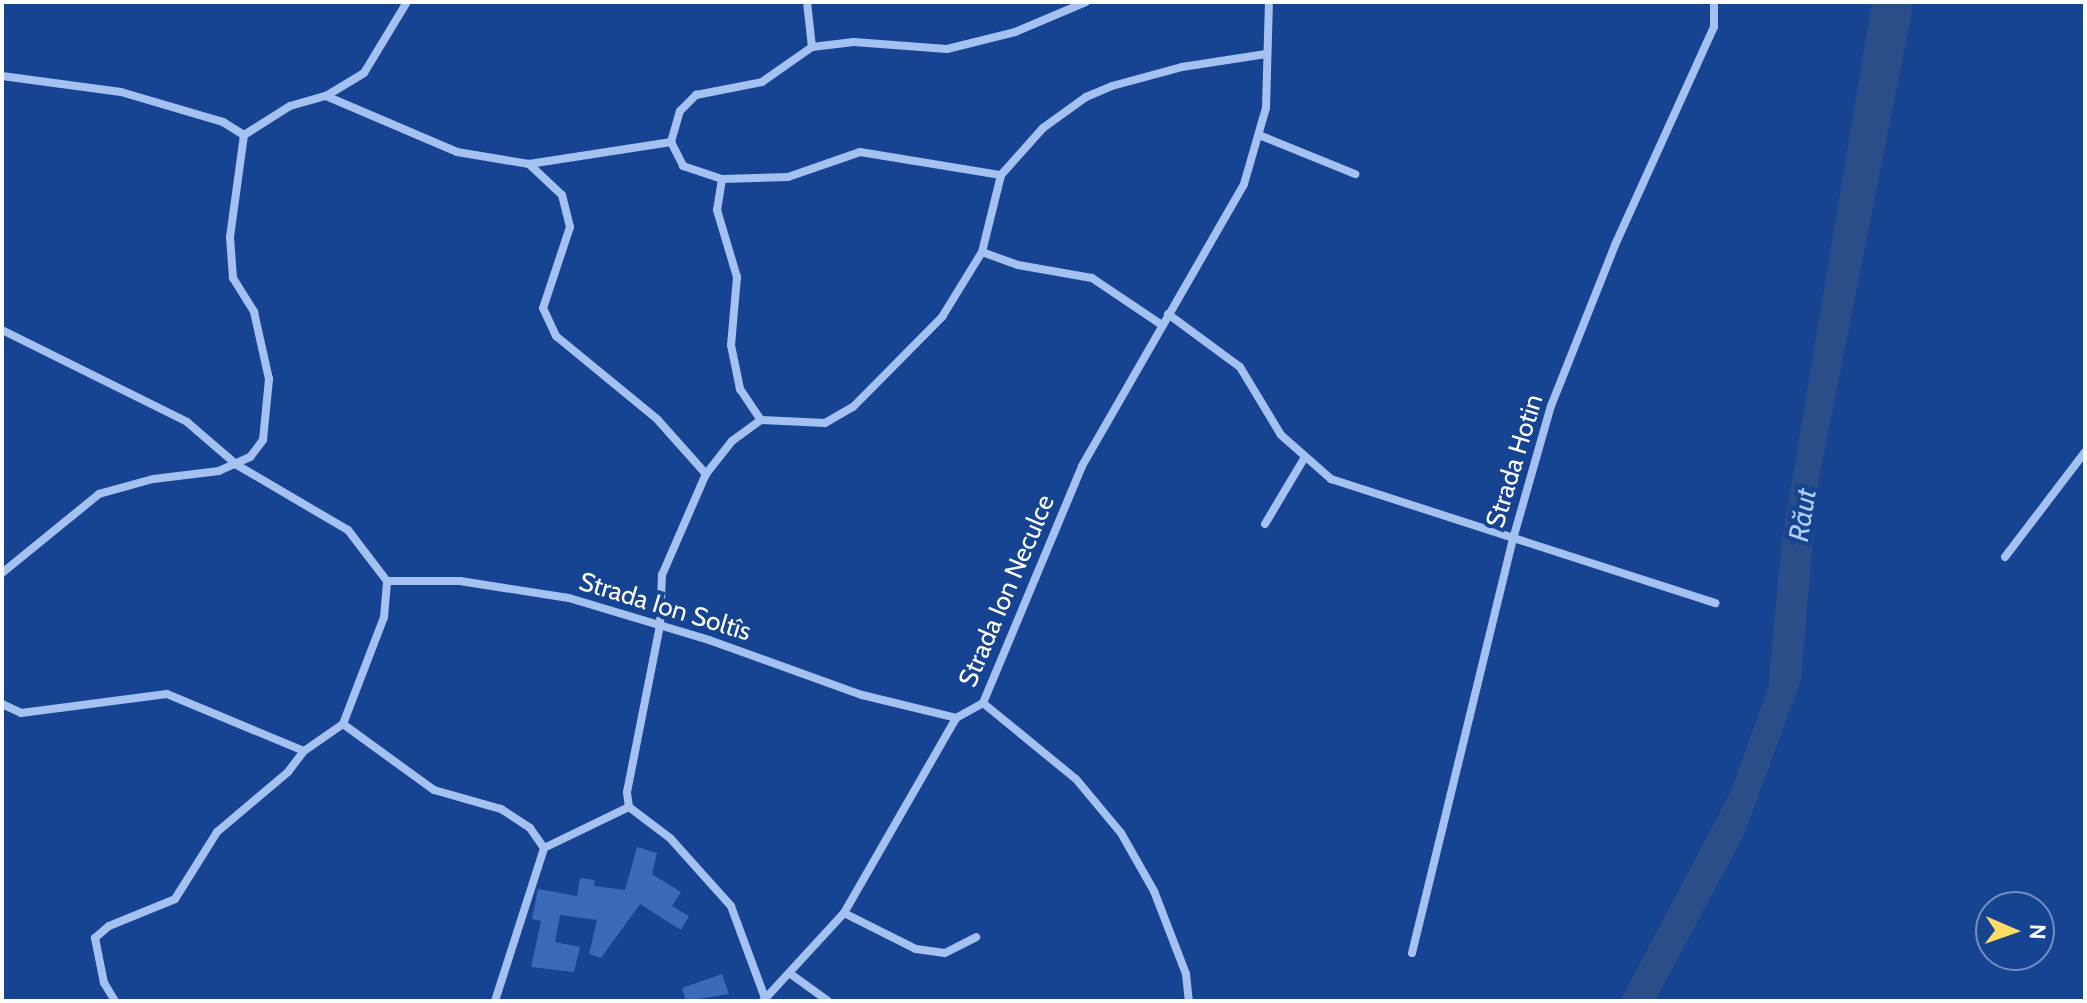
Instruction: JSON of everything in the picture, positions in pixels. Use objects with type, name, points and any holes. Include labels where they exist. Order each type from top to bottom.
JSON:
[{"type":"street","points":[[2,573],[99,494],[237,465],[263,440],[269,411],[266,355],[254,312],[233,278],[230,237],[244,135],[290,106],[326,96],[364,73],[396,27],[407,2]]},
{"type":"street","points":[[807,2],[812,47]]},
{"type":"street","points":[[1001,175],[860,152],[788,177],[722,179],[683,166],[671,142],[680,111],[696,95],[762,82],[812,47],[854,42],[947,49],[1015,32],[1086,2]]},
{"type":"street","name":"Strada Ion Neculce","points":[[764,1000],[792,975],[844,913],[956,718],[983,703],[1082,466],[1244,184],[1266,108],[1269,2]]},
{"type":"street","name":"Strada Hotin","points":[[1412,953],[1513,539],[1551,406],[1615,245],[1714,27],[1714,2]]},
{"type":"street","points":[[629,807],[628,779],[660,626],[662,575],[706,474],[732,441],[761,420],[825,423],[853,407],[942,317],[982,252],[1001,175],[1043,128],[1086,97],[1182,67],[1266,54]]},
{"type":"street","points":[[2,76],[121,92],[223,122],[244,135]]},
{"type":"street","points":[[326,96],[457,152],[529,164],[671,142]]},
{"type":"street","points":[[1259,135],[1355,174]]},
{"type":"street","points":[[529,164],[562,195],[570,227],[543,308],[556,336],[657,419],[706,474]]},
{"type":"street","points":[[722,179],[717,210],[737,277],[731,345],[740,389],[761,420]]},
{"type":"street","points":[[982,252],[1018,265],[1092,278],[1162,325]]},
{"type":"street","points":[[1168,314],[1240,367],[1281,435],[1331,479],[1716,603]]},
{"type":"street","points":[[2,330],[159,405],[237,465],[348,530],[387,581],[384,617],[343,724],[304,751],[288,772],[217,832],[175,899],[109,926],[95,938],[104,983],[115,1001]]},
{"type":"street","points":[[2005,557],[2085,452]]},
{"type":"street","points":[[1265,524],[1305,457]]},
{"type":"street","name":"Strada Ion Soltîs","points":[[387,581],[460,581],[569,598],[862,695],[956,718]]},
{"type":"street","points":[[2,704],[21,713],[167,694],[212,708],[304,751]]},
{"type":"street","points":[[983,703],[1076,779],[1121,833],[1154,891],[1186,974],[1189,1001]]},
{"type":"street","points":[[343,724],[434,790],[501,809],[530,828],[544,848]]},
{"type":"street","points":[[495,1001],[544,848],[629,807]]},
{"type":"street","points":[[629,807],[670,838],[731,906],[764,1000]]},
{"type":"street","points":[[844,913],[916,949],[945,953],[976,937]]},
{"type":"street","points":[[792,975],[828,1001]]},
{"type":"water","name":"Răut","points":[[1872,2],[1914,2],[1818,483],[1801,680],[1744,835],[1655,1001],[1620,1001],[1730,793],[1768,688],[1781,547]]},
{"type":"building","points":[[637,847],[657,853],[652,874],[681,892],[672,906],[689,916],[681,930],[640,904],[601,958],[589,954],[597,920],[560,915],[555,942],[580,947],[574,972],[531,967],[541,921],[532,919],[538,889],[577,896],[580,878],[595,880],[594,886],[625,890]]},
{"type":"building","points":[[722,974],[729,994],[686,1001],[682,988]]}]
